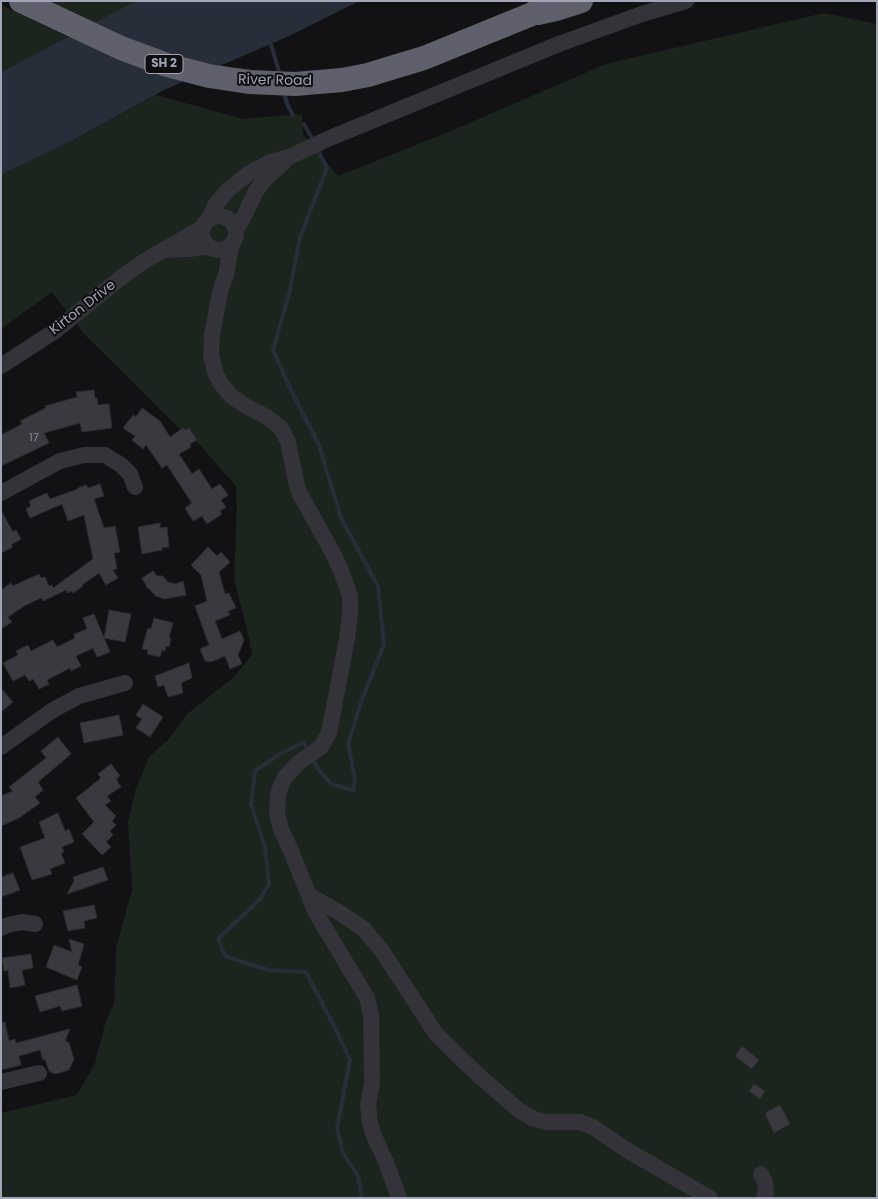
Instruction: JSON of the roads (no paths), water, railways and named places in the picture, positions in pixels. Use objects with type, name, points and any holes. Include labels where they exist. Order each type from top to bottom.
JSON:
[{"type":"highway","name":"River Road","points":[[21,1],[121,48],[167,65],[209,76],[250,82],[295,84],[368,75],[424,58],[532,14],[554,1]]},
{"type":"highway","name":"River Road","points":[[532,14],[581,1]]},
{"type":"street","points":[[220,292],[219,273],[209,248],[202,238],[205,223],[222,197],[248,174],[270,162],[294,154],[559,44],[642,14],[686,1]]},
{"type":"street","points":[[236,229],[256,192],[266,178],[294,154]]},
{"type":"street","points":[[205,223],[220,216],[230,220],[236,229],[226,275],[220,292],[212,336],[211,355],[215,372],[219,381],[230,394],[281,428],[288,442],[300,494],[334,555],[350,596],[347,639],[331,727],[325,741],[292,768],[285,777],[280,788],[277,814],[281,829],[316,913],[368,998],[370,1007],[372,1083],[368,1105],[370,1123],[399,1198]]},
{"type":"street","name":"Kirton Drive","points":[[1,366],[55,331],[123,276],[205,223]]},
{"type":"street","points":[[209,248],[222,250],[231,246]]},
{"type":"street","name":"Kirton Drive","points":[[164,250],[209,248]]},
{"type":"street","points":[[1,493],[60,461],[84,455],[105,455],[121,465],[130,474],[135,487]]},
{"type":"street","points":[[1,747],[52,710],[79,696],[126,683]]},
{"type":"street","points":[[309,895],[340,912],[364,929],[382,951],[436,1034],[477,1074],[520,1111],[534,1119],[547,1122],[580,1122],[593,1127],[625,1149],[710,1198]]},
{"type":"street","points":[[1,928],[22,922],[35,924]]},
{"type":"street","points":[[1,1082],[39,1073]]},
{"type":"street","points":[[761,1174],[765,1182],[766,1192],[764,1198]]},
{"type":"waterway","points":[[270,41],[280,75]]},
{"type":"waterway","points":[[284,92],[287,104],[293,115]]},
{"type":"waterway","points":[[304,124],[314,142]]},
{"type":"waterway","points":[[313,759],[316,766],[331,784],[353,790],[355,779],[348,744],[361,702],[384,644],[378,586],[341,518],[319,445],[273,350],[290,290],[300,237],[327,168],[317,148]]},
{"type":"waterway","points":[[308,751],[304,742],[280,754],[255,771],[251,804],[265,847],[269,884],[260,899],[218,939],[225,956],[268,970],[306,972],[350,1060],[337,1128],[343,1153],[358,1176],[362,1198]]}]
